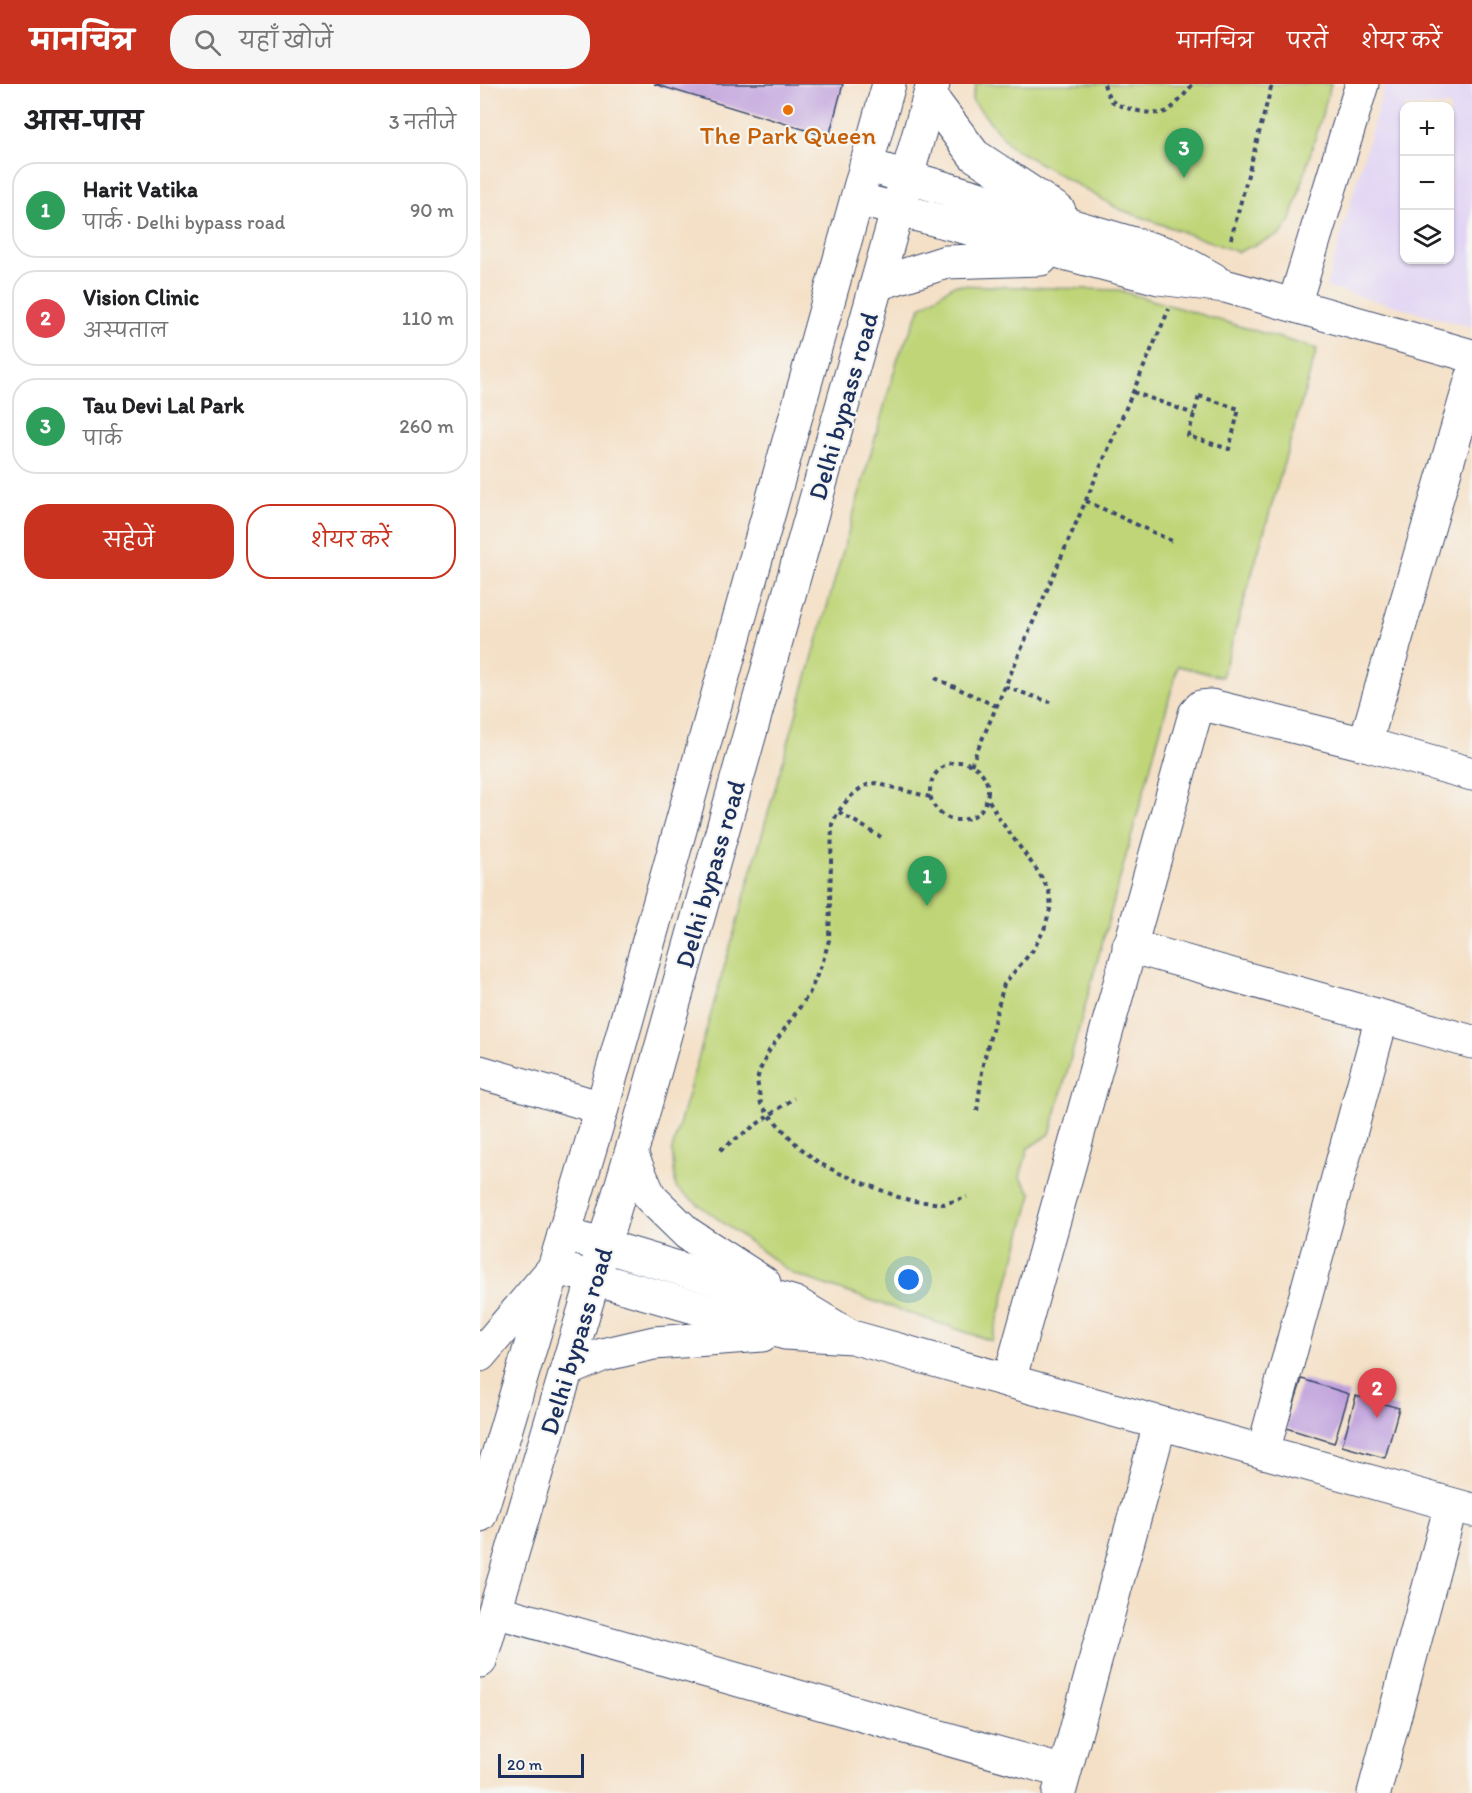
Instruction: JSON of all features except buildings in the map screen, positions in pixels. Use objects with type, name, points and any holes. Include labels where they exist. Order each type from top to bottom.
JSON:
[{"type":"street","name":"Delhi bypass road","points":[[480,1515],[602,1108],[889,84]]},
{"type":"street","points":[[1294,305],[1362,84]]},
{"type":"street","name":"Delhi bypass road","points":[[480,1661],[631,1154],[932,90]]},
{"type":"street","points":[[932,90],[974,155],[1082,243]]},
{"type":"street","points":[[866,165],[907,177],[1082,243],[1159,279],[1225,286],[1472,356]]},
{"type":"street","points":[[857,199],[898,210],[1082,243],[1168,254],[1225,286]]},
{"type":"street","points":[[877,284],[946,262],[1082,243]]},
{"type":"street","points":[[1365,744],[1472,378]]},
{"type":"street","points":[[1010,1381],[1195,714],[1202,707],[1211,706],[1365,744],[1472,774]]},
{"type":"street","points":[[1129,946],[1472,1042]]},
{"type":"street","points":[[1263,1452],[1382,1017]]},
{"type":"street","points":[[480,1072],[602,1108]]},
{"type":"street","points":[[631,1154],[650,1197],[688,1234],[852,1337]]},
{"type":"street","points":[[564,1234],[795,1303]]},
{"type":"street","points":[[480,1355],[555,1267],[785,1334]]},
{"type":"street","points":[[567,1370],[602,1355],[654,1343],[785,1334],[852,1337],[1462,1507],[1374,1793]]},
{"type":"street","points":[[495,1611],[1062,1783],[1161,1424]]},
{"type":"path","points":[[1104,84],[1112,100],[1119,106],[1161,113],[1170,108],[1193,84]]},
{"type":"path","points":[[1230,238],[1272,84]]},
{"type":"path","points":[[971,765],[1181,281]]},
{"type":"path","points":[[1133,392],[1194,414]]},
{"type":"path","points":[[1199,396],[1239,409],[1229,449],[1188,436],[1194,414],[1199,396]]},
{"type":"path","points":[[1086,501],[1174,542]]},
{"type":"path","points":[[935,678],[996,706]]},
{"type":"path","points":[[1005,687],[1050,702]]},
{"type":"path","points":[[962,763],[971,765],[984,777],[988,787],[984,806],[969,819],[949,819],[933,806],[930,796],[933,779],[945,766],[962,763]]},
{"type":"path","points":[[930,796],[875,783],[866,784],[851,797],[832,824],[829,940],[809,994],[769,1051],[760,1070],[758,1092],[761,1104],[769,1115],[797,1145],[819,1163],[898,1197],[944,1204],[967,1197]]},
{"type":"path","points":[[977,1111],[983,1064],[1004,984],[1033,950],[1044,930],[1051,906],[1049,891],[1039,873],[1000,820],[987,797]]},
{"type":"path","points":[[839,812],[881,837]]},
{"type":"path","points":[[720,1150],[794,1098]]},
{"type":"shaded area","points":[[1385,84],[1472,84],[1472,327],[1326,287]]},
{"type":"green space","points":[[976,84],[1331,84],[1291,220],[1281,234],[1238,252],[1119,209],[1011,147],[972,100]]},
{"type":"green space","points":[[954,285],[1118,290],[1317,349],[1222,677],[1178,666],[1050,1134],[1028,1148],[1020,1177],[1032,1194],[992,1341],[793,1274],[676,1188],[672,1150],[898,358],[921,307]]},
{"type":"place","name":"The Park Queen","points":[[788,110]]},
{"type":"place","name":"Tau Devi Lal Park","points":[[1184,178]]},
{"type":"place","name":"Harit Vatika","points":[[927,906]]},
{"type":"place","name":"Vision Clinic","points":[[1377,1418]]}]
